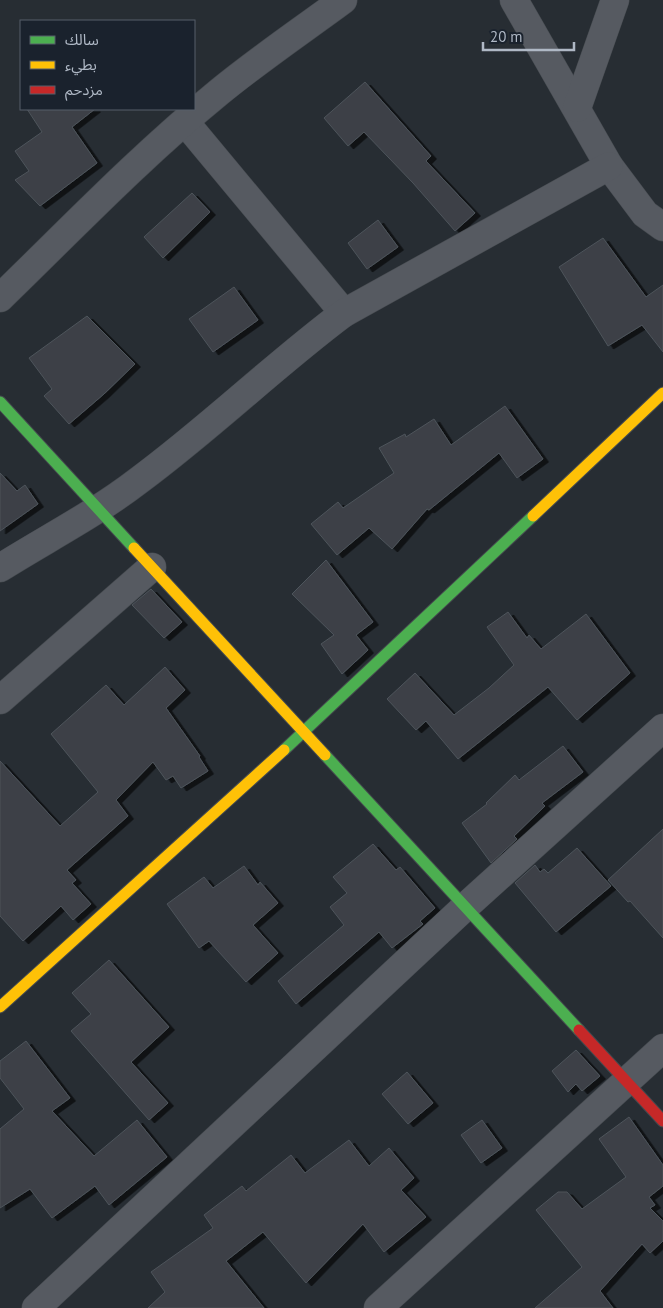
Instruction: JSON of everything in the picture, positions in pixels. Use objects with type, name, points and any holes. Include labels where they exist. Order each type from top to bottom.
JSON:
[{"type":"street","points":[[0,298],[106,195],[219,92],[343,0]]},
{"type":"street","points":[[514,0],[609,166],[646,214],[663,227]]},
{"type":"street","points":[[577,108],[615,0]]},
{"type":"street","points":[[185,122],[344,313]]},
{"type":"street","points":[[0,568],[99,509],[170,457],[310,338],[344,313],[609,166]]},
{"type":"street","points":[[0,1007],[304,732],[663,393]]},
{"type":"street","points":[[0,402],[663,1121]]},
{"type":"street","points":[[0,700],[152,567]]},
{"type":"street","points":[[36,1308],[466,907],[663,728]]},
{"type":"street","points":[[378,1308],[663,1048]]},
{"type":"building","points":[[365,82],[431,156],[426,161],[475,213],[455,231],[413,183],[364,132],[348,146],[324,118]]},
{"type":"building","points":[[28,110],[94,110],[72,127],[97,163],[40,206],[15,180],[29,171],[15,151],[42,132]]},
{"type":"building","points":[[192,193],[210,212],[163,258],[144,237]]},
{"type":"building","points":[[378,220],[398,247],[367,269],[348,243]]},
{"type":"building","points":[[603,238],[646,297],[663,285],[663,352],[642,325],[608,346],[559,267]]},
{"type":"building","points":[[234,287],[258,320],[213,352],[189,319]]},
{"type":"building","points":[[87,316],[135,364],[69,424],[44,396],[52,389],[29,358]]},
{"type":"building","points":[[505,406],[543,459],[517,478],[499,453],[429,510],[427,509],[392,549],[369,528],[337,555],[311,524],[338,502],[343,508],[394,473],[379,448],[405,434],[406,437],[434,419],[451,445]]},
{"type":"building","points":[[0,473],[17,491],[25,485],[38,504],[0,531]]},
{"type":"building","points":[[326,560],[373,622],[356,635],[368,650],[342,674],[321,644],[334,635],[292,594]]},
{"type":"building","points":[[151,589],[182,622],[164,638],[132,605]]},
{"type":"building","points":[[508,612],[527,638],[529,635],[541,649],[586,614],[630,673],[577,720],[548,687],[458,759],[426,721],[416,730],[387,699],[415,673],[454,715],[489,688],[514,665],[487,627]]},
{"type":"building","points":[[165,667],[185,690],[166,708],[200,756],[208,771],[181,788],[173,776],[166,780],[153,762],[116,800],[128,816],[67,870],[76,880],[72,883],[91,904],[73,920],[61,906],[23,941],[0,916],[0,761],[60,826],[98,792],[51,734],[106,685],[124,705]]},
{"type":"building","points":[[563,746],[583,772],[542,803],[545,806],[514,836],[517,839],[491,863],[462,823],[487,804],[515,775],[519,780]]},
{"type":"building","points":[[663,829],[663,938],[630,901],[628,902],[608,880]]},
{"type":"building","points":[[373,844],[396,870],[400,867],[435,908],[420,921],[423,924],[392,948],[379,932],[296,1004],[278,981],[344,925],[330,907],[347,893],[333,877]]},
{"type":"building","points":[[577,848],[611,886],[556,932],[515,883],[535,865],[540,872],[544,869],[548,873]]},
{"type":"building","points":[[244,866],[258,885],[260,882],[278,903],[253,925],[278,953],[246,982],[209,941],[199,948],[167,904],[204,877],[213,888]]},
{"type":"building","points":[[109,960],[169,1027],[131,1062],[168,1103],[149,1120],[71,1031],[91,1014],[72,993]]},
{"type":"building","points":[[26,1041],[70,1098],[52,1111],[94,1156],[137,1120],[167,1157],[109,1205],[95,1186],[52,1218],[30,1189],[0,1208],[0,1129],[24,1109],[0,1078],[0,1061]]},
{"type":"building","points":[[576,1050],[600,1076],[582,1091],[576,1084],[568,1092],[552,1071]]},
{"type":"building","points":[[407,1072],[433,1103],[408,1124],[382,1094]]},
{"type":"building","points":[[629,1117],[663,1165],[663,1186],[649,1197],[655,1205],[650,1208],[663,1221],[663,1241],[650,1253],[642,1244],[600,1291],[613,1308],[535,1308],[582,1267],[536,1210],[558,1192],[567,1192],[582,1209],[626,1177],[599,1139]]},
{"type":"building","points":[[482,1120],[502,1148],[481,1163],[461,1135]]},
{"type":"building","points":[[349,1140],[369,1166],[389,1148],[414,1178],[401,1190],[426,1217],[384,1252],[363,1224],[306,1283],[263,1232],[226,1261],[264,1308],[148,1308],[165,1292],[151,1272],[213,1228],[204,1215],[242,1186],[246,1191],[291,1155],[305,1173]]},
{"type":"traffic: fast","points":[[0,402],[134,548]]},
{"type":"traffic: fast","points":[[284,750],[533,516]]},
{"type":"traffic: fast","points":[[325,755],[579,1030]]},
{"type":"traffic: slow","points":[[533,516],[663,393]]},
{"type":"traffic: slow","points":[[134,548],[325,755]]},
{"type":"traffic: slow","points":[[0,1007],[284,750]]},
{"type":"traffic: jam","points":[[579,1030],[663,1121]]}]
